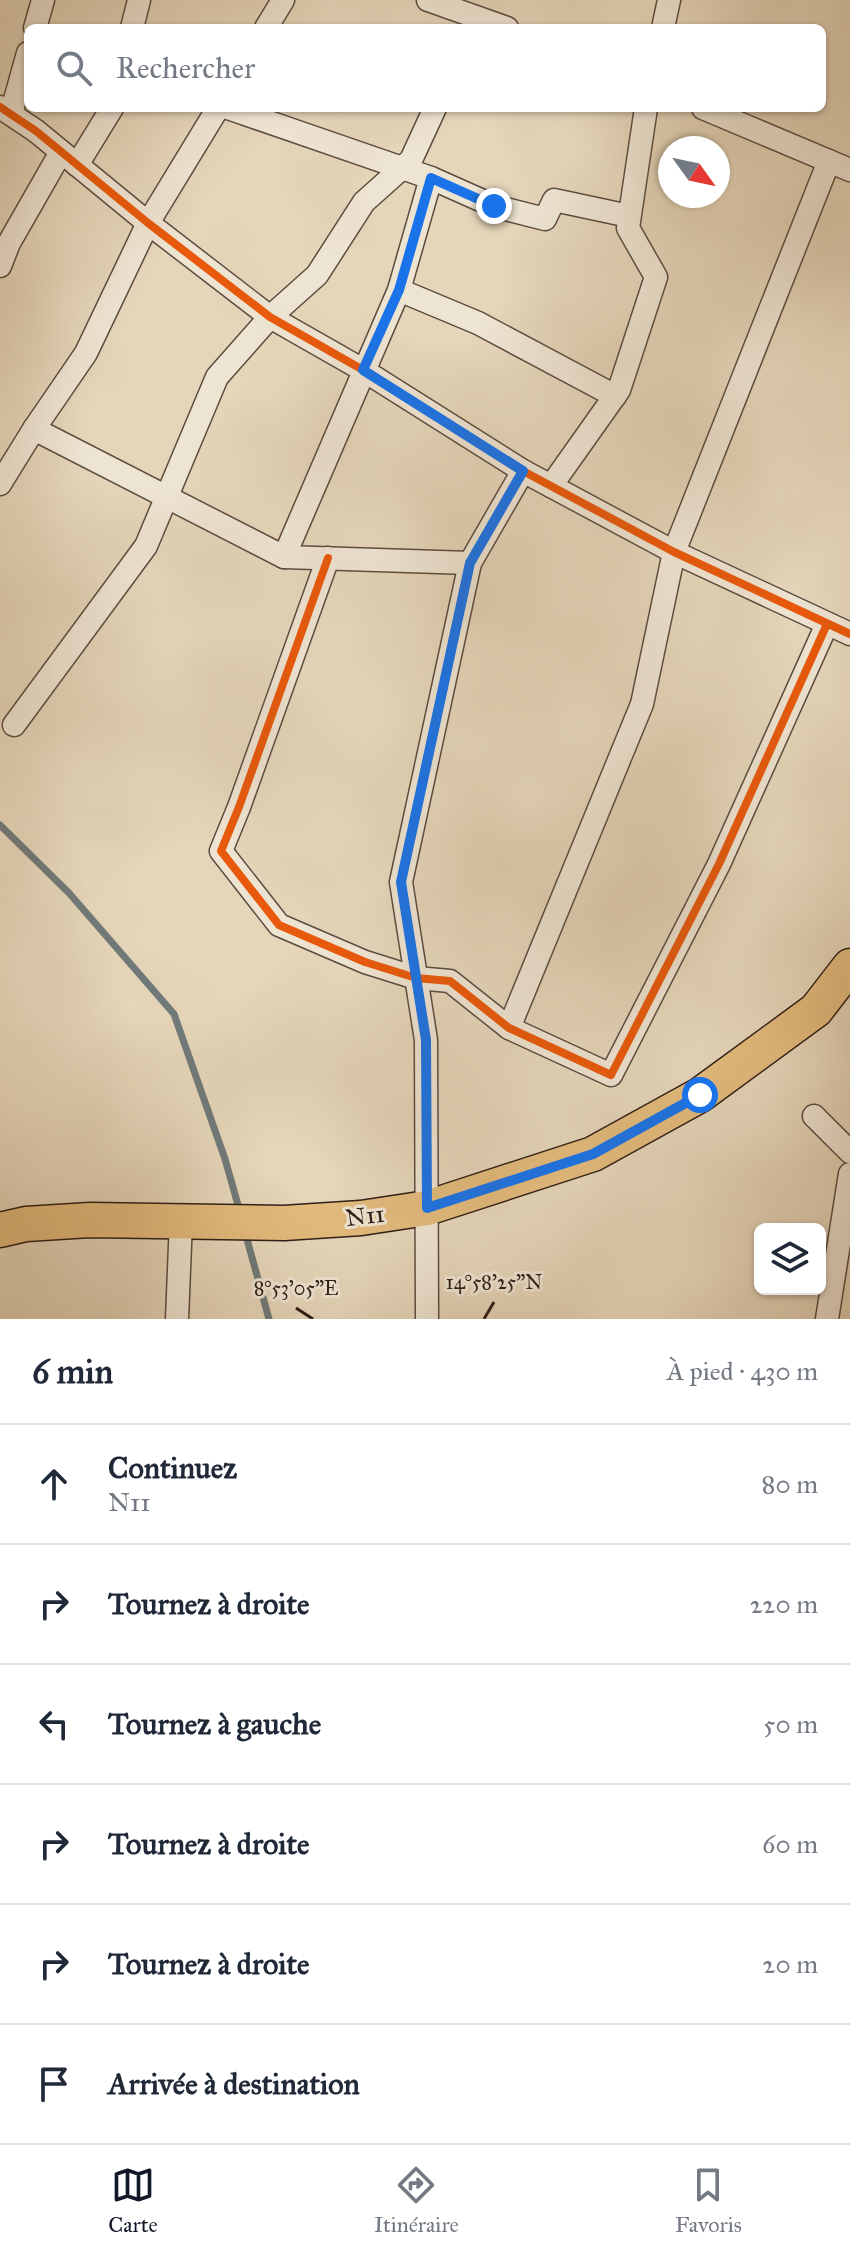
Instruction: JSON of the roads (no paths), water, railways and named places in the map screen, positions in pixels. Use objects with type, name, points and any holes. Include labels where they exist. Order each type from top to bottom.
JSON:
[{"type":"main road","name":"N11","points":[[0,1230],[26,1224],[90,1220],[284,1223],[361,1218],[427,1208],[593,1154],[700,1095],[816,1010],[850,966]]},
{"type":"street","points":[[36,24],[43,0]]},
{"type":"street","points":[[133,24],[139,0]]},
{"type":"street","points":[[268,24],[283,0]]},
{"type":"street","points":[[428,0],[498,24]]},
{"type":"street","points":[[664,24],[669,0]]},
{"type":"street","points":[[24,63],[5,110],[270,317],[363,370],[523,471],[674,552],[850,634]]},
{"type":"street","points":[[0,266],[9,243],[69,159],[109,112]]},
{"type":"street","points":[[0,484],[86,353],[148,223],[216,112]]},
{"type":"street","points":[[239,112],[431,178],[494,206],[545,219],[554,200],[629,216]]},
{"type":"street","points":[[14,725],[146,546],[217,377],[270,317],[317,275],[364,202],[411,160],[433,112]]},
{"type":"street","points":[[551,486],[619,390],[656,277],[628,228],[645,112]]},
{"type":"street","points":[[509,1028],[642,704],[674,552],[840,165],[713,112]]},
{"type":"street","points":[[284,557],[399,290],[431,178]]},
{"type":"street","points":[[399,290],[478,323],[615,396]]},
{"type":"street","points":[[34,429],[284,557],[470,563]]},
{"type":"street","points":[[427,1319],[426,1040],[401,882],[470,563],[523,471]]},
{"type":"street","points":[[328,558],[221,851],[279,925],[365,962],[416,978],[450,981],[509,1028],[611,1075],[719,864],[827,624]]},
{"type":"street","points":[[814,1116],[850,1152]]},
{"type":"street","points":[[827,1319],[850,1174]]},
{"type":"street","points":[[177,1319],[181,1220]]},
{"type":"waterway","points":[[0,825],[69,893],[174,1014],[225,1159],[240,1212]]},
{"type":"waterway","points":[[245,1232],[269,1319]]}]
